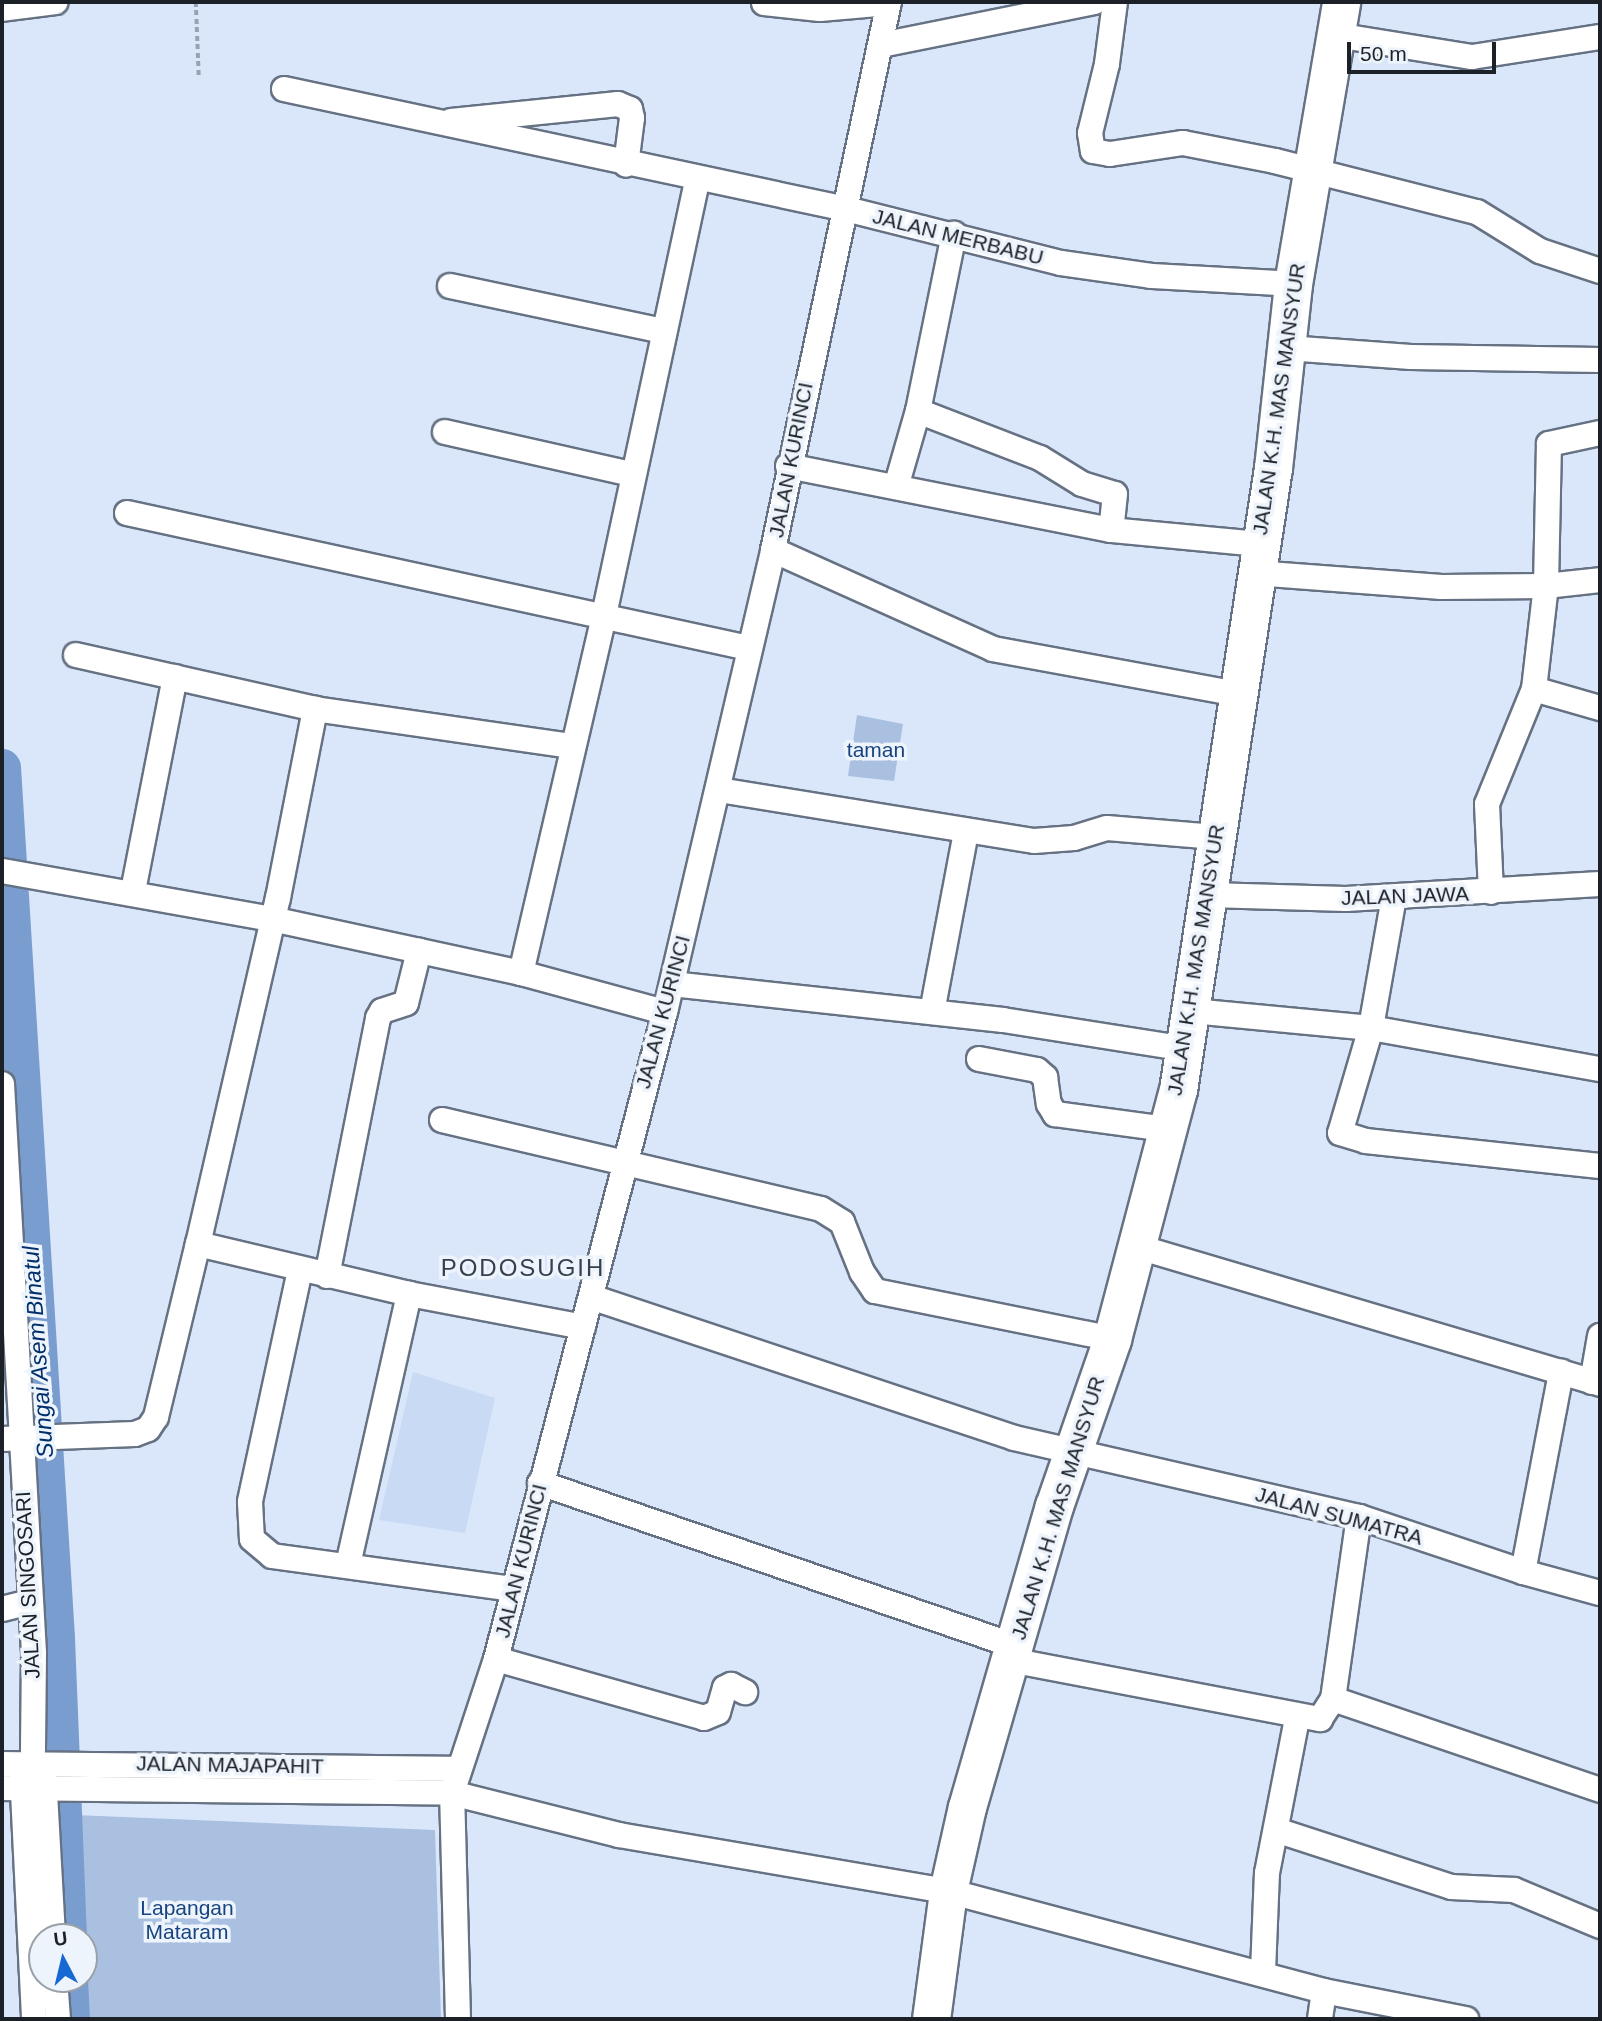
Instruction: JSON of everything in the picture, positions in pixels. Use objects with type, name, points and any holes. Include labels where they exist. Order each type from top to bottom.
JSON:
[{"type":"highway","name":"JALAN K.H. MAS MANSYUR","points":[[931,2019],[948,1891],[1012,1653],[1112,1339],[1186,1049],[1258,559],[1287,348],[1293,284],[1338,19]]},
{"type":"street","points":[[2,9],[50,2]]},
{"type":"street","points":[[764,3],[820,9],[889,2]]},
{"type":"street","name":"JALAN KURINCI","points":[[458,2019],[455,1781],[496,1659],[672,984],[773,550],[788,466],[889,2]]},
{"type":"street","points":[[881,45],[1095,2]]},
{"type":"street","points":[[1115,2],[1107,64],[1090,133],[1093,151],[1110,155],[1183,143],[1237,152],[1312,174],[1477,212],[1539,251],[1600,271]]},
{"type":"street","points":[[1338,19],[1472,57],[1600,37]]},
{"type":"street","name":"JALAN MERBABU","points":[[284,89],[626,165],[846,209],[1061,263],[1152,276],[1293,284]]},
{"type":"street","name":"JALAN MERBABU","points":[[430,123],[618,104],[629,109],[632,118],[626,165]]},
{"type":"street","points":[[521,973],[604,615],[697,180]]},
{"type":"street","points":[[896,487],[918,411],[954,234]]},
{"type":"street","points":[[450,286],[664,331]]},
{"type":"street","points":[[1287,348],[1450,359],[1600,360]]},
{"type":"street","points":[[918,411],[1040,458],[1082,484],[1115,494],[1111,530]]},
{"type":"street","points":[[445,432],[632,474]]},
{"type":"street","points":[[1491,892],[1487,804],[1534,689],[1546,586],[1549,444],[1600,433]]},
{"type":"street","points":[[788,466],[1258,559],[1441,587],[1546,586],[1600,580]]},
{"type":"street","points":[[127,513],[749,648]]},
{"type":"street","points":[[773,550],[993,649],[1237,694]]},
{"type":"street","points":[[76,655],[315,709],[572,746]]},
{"type":"street","points":[[133,891],[175,677]]},
{"type":"street","points":[[1534,689],[1600,708]]},
{"type":"street","points":[[16,1438],[135,1434],[148,1429],[156,1417],[272,919],[315,709]]},
{"type":"street","points":[[719,790],[966,832],[1043,841],[1107,828],[1216,837]]},
{"type":"street","points":[[932,1012],[966,832]]},
{"type":"street","points":[[10,871],[133,891],[272,919],[521,973],[665,1012]]},
{"type":"street","name":"JALAN JAWA","points":[[1209,895],[1394,897],[1600,884]]},
{"type":"street","points":[[1394,897],[1371,1028],[1339,1130],[1344,1136],[1512,1159],[1600,1166]]},
{"type":"street","points":[[327,1276],[378,1018],[382,1011],[406,1003],[419,951]]},
{"type":"street","points":[[672,984],[932,1012],[1186,1049]]},
{"type":"street","points":[[1192,1011],[1371,1028],[1600,1069]]},
{"type":"street","points":[[979,1059],[1037,1070],[1045,1077],[1055,1114],[1166,1129]]},
{"type":"street","name":"JALAN SINGOSARI","points":[[2,1084],[6,1242],[16,1438],[30,1602],[30,1789]]},
{"type":"street","points":[[442,1120],[835,1216],[842,1222],[868,1284],[884,1296],[1112,1339]]},
{"type":"street","points":[[198,1244],[409,1294],[583,1327]]},
{"type":"street","points":[[1135,1246],[1596,1383],[1600,1336]]},
{"type":"street","points":[[300,1270],[253,1488],[250,1528],[260,1550],[272,1556],[513,1589]]},
{"type":"street","points":[[348,1565],[409,1294]]},
{"type":"street","name":"JALAN SUMATRA","points":[[591,1297],[1014,1438],[1359,1517],[1523,1572],[1600,1592]]},
{"type":"street","points":[[1523,1572],[1561,1372]]},
{"type":"street","points":[[540,1483],[1012,1653],[1297,1718],[1320,1719],[1332,1699],[1359,1517]]},
{"type":"street","points":[[2,1609],[30,1602]]},
{"type":"street","points":[[496,1659],[704,1717],[719,1712],[726,1688],[731,1685],[745,1692]]},
{"type":"street","points":[[1332,1699],[1600,1790]]},
{"type":"street","points":[[1263,1972],[1267,1873],[1297,1718]]},
{"type":"street","name":"JALAN MAJAPAHIT","points":[[31,1761],[455,1781]]},
{"type":"street","points":[[455,1781],[619,1835],[948,1891],[1263,1972],[1324,1991],[1466,2019]]},
{"type":"street","name":"JALAN MAJAPAHIT","points":[[30,1789],[455,1781]]},
{"type":"street","points":[[30,1789],[51,1923]]},
{"type":"street","points":[[30,1789],[32,2019],[58,2019],[56,1993]]},
{"type":"street","points":[[1276,1830],[1451,1887],[1514,1889],[1600,1926]]},
{"type":"street","points":[[1320,2019],[1324,1991]]},
{"type":"path","points":[[196,2],[199,78]]},
{"type":"shaded area","points":[[413,1372],[495,1398],[465,1533],[379,1520]]},
{"type":"green space","name":"taman","points":[[857,715],[903,724],[894,781],[848,776]]},
{"type":"green space","name":"Lapangan Mataram","points":[[75,1815],[435,1830],[441,2019],[84,2019],[84,1993],[98,1993],[98,1923],[79,1923]]},
{"type":"waterway","name":"Sungai Asem Binatul","points":[[2,767],[56,1638],[67,1923]]},
{"type":"waterway","name":"Sungai Asem Binatul","points":[[70,1993],[71,2019]]},
{"type":"district","name":"PODOSUGIH","points":[[523,1268]]}]
